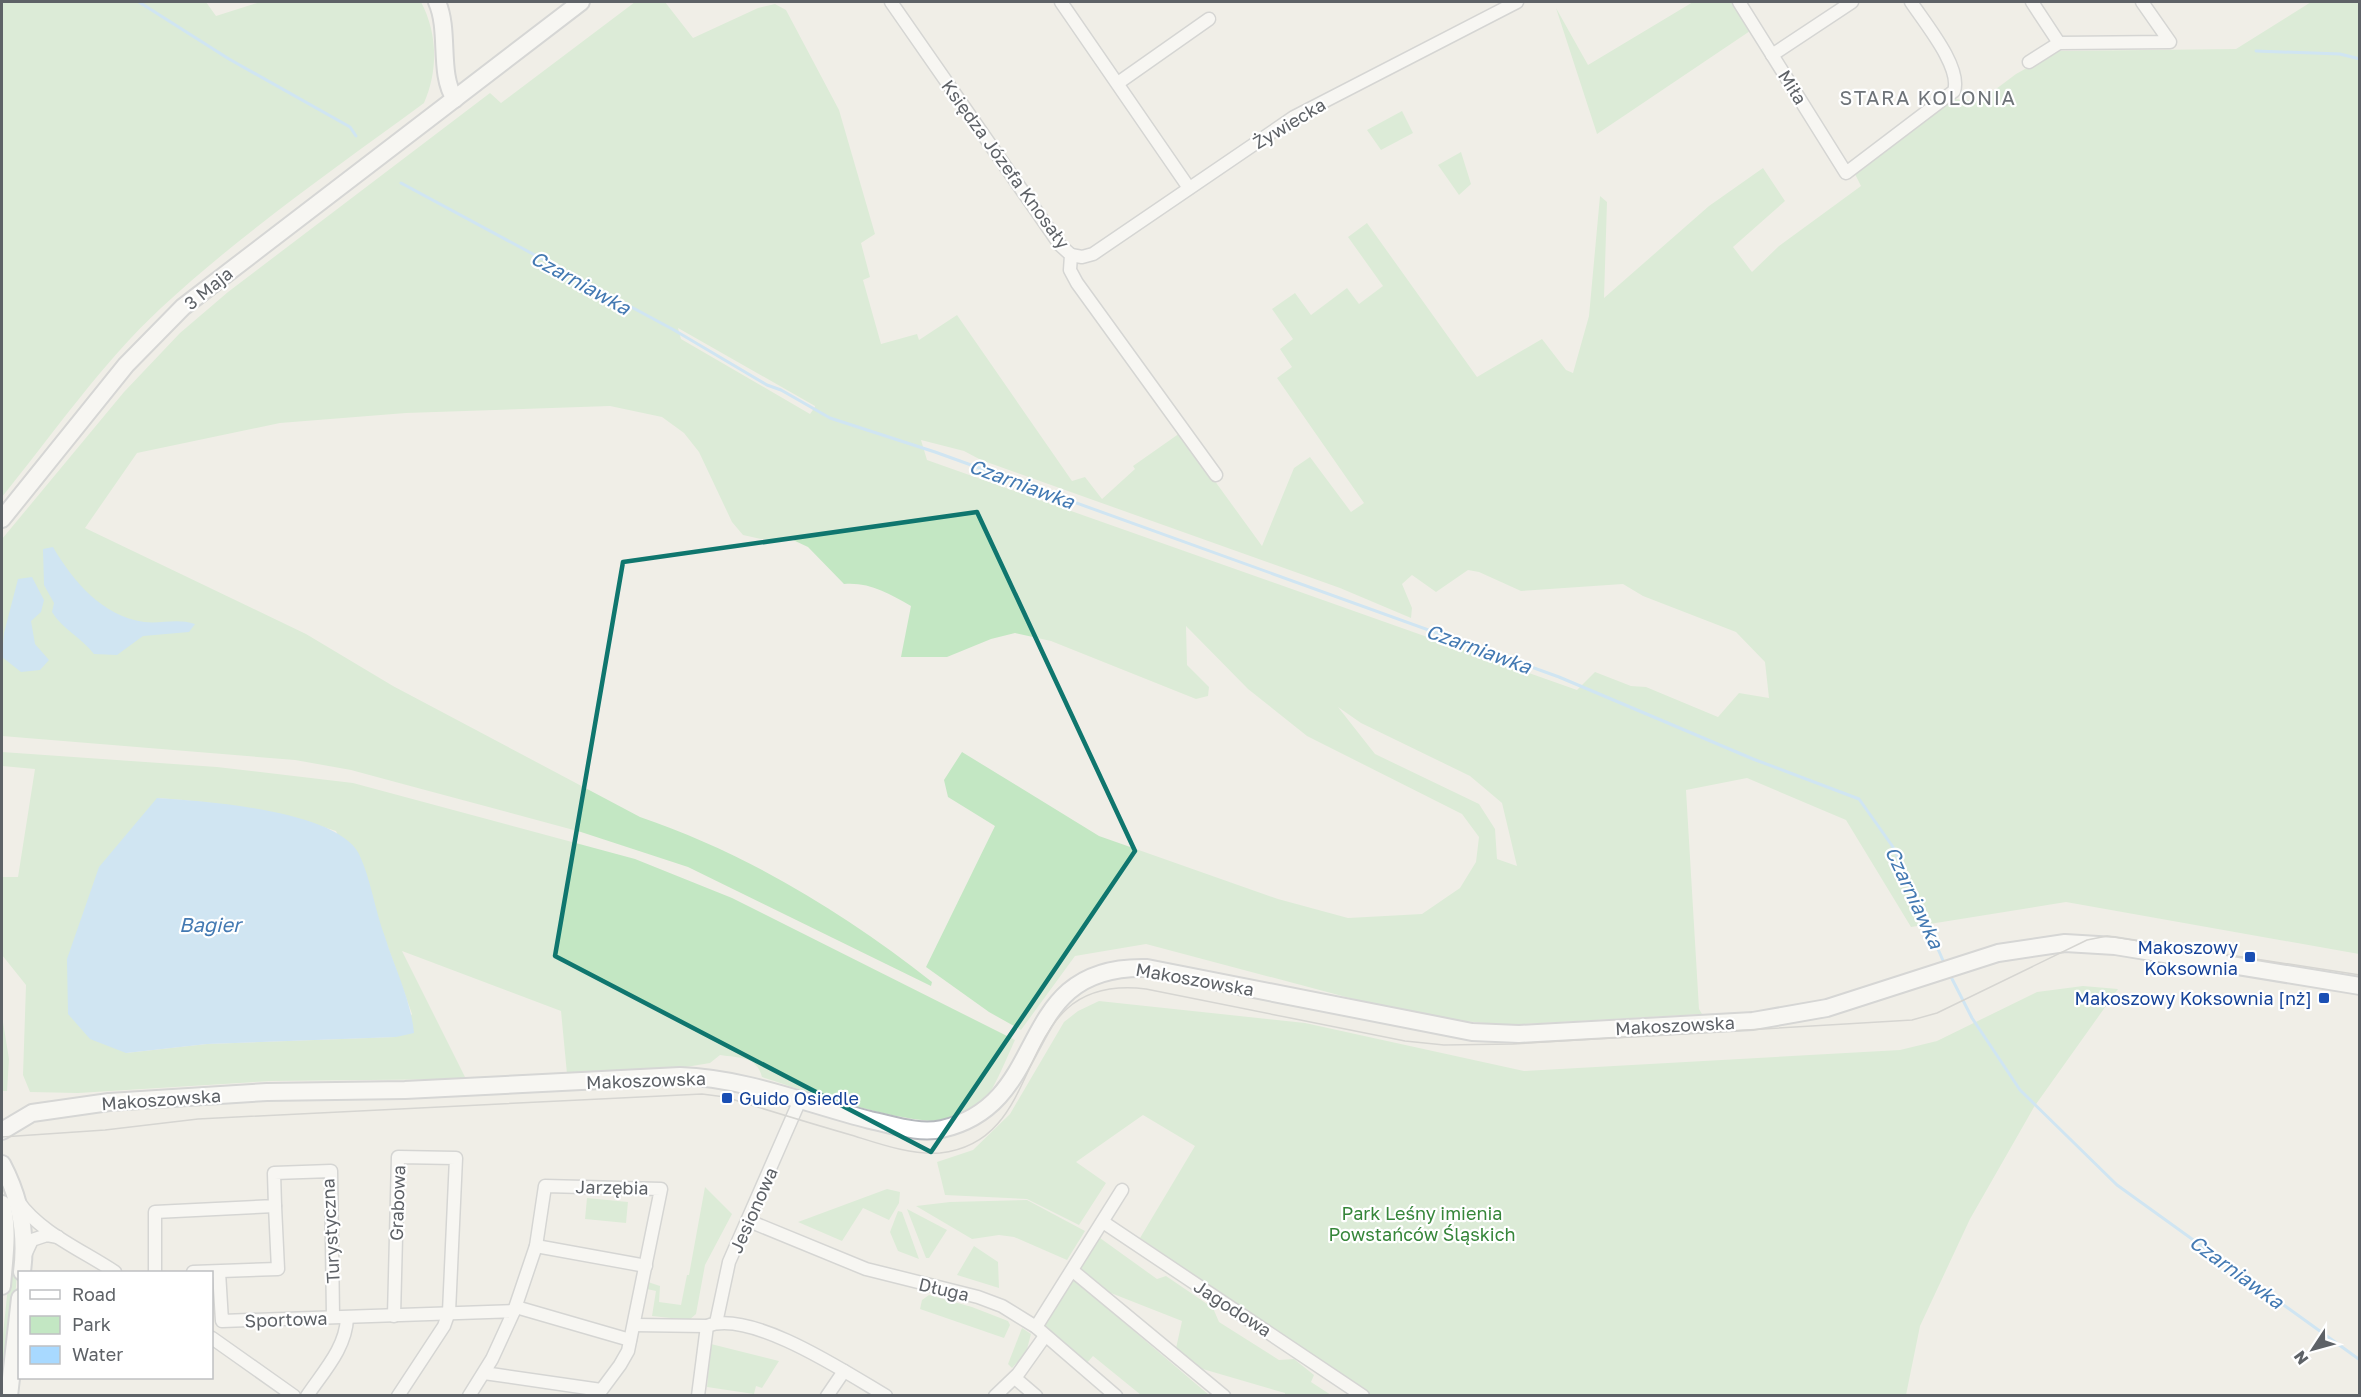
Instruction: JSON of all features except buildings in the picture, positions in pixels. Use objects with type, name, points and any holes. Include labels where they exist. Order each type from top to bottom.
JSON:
[{"type":"main road","points":[[437,2],[444,31],[449,89],[454,99]]},
{"type":"main road","name":"3 Maja","points":[[2,519],[126,365],[168,321],[212,284],[581,2]]},
{"type":"main road","name":"Makoszowska","points":[[2,1119],[22,1117],[60,1107],[161,1098],[267,1092],[405,1090],[680,1076],[724,1080],[907,1129],[940,1129],[960,1124],[979,1115],[1003,1094],[1061,997],[1075,984],[1111,969],[1147,968],[1444,1028],[1496,1034],[1777,1018],[1827,1008],[1998,953],[2042,945],[2096,944],[2360,986]]},
{"type":"main road","name":"Makoszowska","points":[[2,1131],[22,1117]]},
{"type":"main road","points":[[2,1164],[9,1202],[2,1286]]},
{"type":"main road","points":[[9,1202],[23,1225],[23,1269]]},
{"type":"main road","points":[[9,1395],[18,1316]]},
{"type":"street","name":"Księdza Józefa Knosały","points":[[891,2],[1060,245],[1071,255],[1070,270],[1077,283],[1216,475]]},
{"type":"street","points":[[1061,2],[1190,188]]},
{"type":"street","name":"Żywiecka","points":[[1071,255],[1083,257],[1093,254],[1294,117],[1517,2]]},
{"type":"street","name":"Miła","points":[[1739,2],[1846,173],[1954,91],[1955,78],[1946,54],[1911,2]]},
{"type":"street","points":[[1772,55],[1852,2]]},
{"type":"street","points":[[2032,2],[2060,43]]},
{"type":"street","points":[[2029,62],[2060,43],[2170,42],[2142,2]]},
{"type":"street","points":[[1118,83],[1209,18]]},
{"type":"street","name":"Jesionowa","points":[[698,1395],[711,1325],[729,1262],[749,1221],[800,1100]]},
{"type":"street","name":"Grabowa","points":[[394,1316],[398,1157],[456,1158],[449,1312],[444,1326],[398,1395]]},
{"type":"street","name":"Turystyczna","points":[[276,1206],[274,1173],[331,1171],[333,1316]]},
{"type":"street","name":"Jarzębia","points":[[515,1309],[536,1246],[545,1186],[661,1189],[625,1358],[599,1393]]},
{"type":"street","points":[[995,1395],[1015,1378],[1073,1271],[1122,1190]]},
{"type":"street","points":[[9,1202],[60,1238],[114,1271]]},
{"type":"street","points":[[155,1271],[155,1212],[276,1206],[278,1269],[213,1272]]},
{"type":"street","name":"Długa","points":[[749,1221],[866,1269],[992,1302],[1040,1332],[1116,1395]]},
{"type":"street","name":"Jagodowa","points":[[1103,1222],[1363,1395]]},
{"type":"street","points":[[23,1269],[26,1251],[33,1240],[47,1235],[60,1238]]},
{"type":"street","points":[[536,1246],[646,1266]]},
{"type":"street","points":[[1073,1271],[1224,1395]]},
{"type":"street","name":"Sportowa","points":[[219,1272],[222,1321],[333,1316],[347,1318],[346,1333],[341,1346],[307,1395]]},
{"type":"street","points":[[469,1395],[484,1373],[515,1309]]},
{"type":"street","points":[[347,1318],[515,1309],[630,1340]]},
{"type":"street","points":[[634,1324],[711,1325],[759,1330],[783,1338],[885,1395]]},
{"type":"street","name":"Sportowa","points":[[213,1339],[294,1395]]},
{"type":"street","points":[[827,1395],[844,1371]]},
{"type":"street","points":[[484,1373],[599,1393]]},
{"type":"street","points":[[1015,1378],[1036,1395]]},
{"type":"highlighted area","points":[[977,512],[1135,851],[931,1152],[555,956],[623,562]]},
{"type":"green space","points":[[2,2],[206,2],[216,16],[260,2],[421,2],[431,27],[434,65],[424,103],[256,228],[192,280],[139,330],[78,400],[2,497]]},
{"type":"green space","points":[[635,2],[665,2],[693,38],[758,8],[775,4],[786,10],[839,110],[875,234],[861,243],[870,277],[863,280],[881,344],[917,334],[919,340],[957,315],[1072,481],[1085,477],[1102,499],[1135,469],[1133,466],[1180,433],[1262,546],[1294,468],[1310,457],[1351,512],[1364,503],[1277,378],[1292,367],[1280,349],[1293,339],[1272,309],[1295,293],[1311,315],[1347,288],[1359,304],[1383,286],[1348,237],[1367,223],[1477,377],[1542,339],[1566,370],[1573,373],[1589,316],[1600,196],[1607,202],[1604,298],[1709,206],[1763,168],[1785,201],[1733,247],[1752,272],[1779,246],[1861,186],[1855,174],[1954,99],[1980,101],[2016,74],[2057,51],[2236,49],[2311,2],[2359,2],[2359,954],[2066,902],[1911,927],[1846,820],[1747,778],[1686,790],[1699,1009],[1702,1014],[1508,1025],[1452,1020],[1361,1001],[1146,944],[1075,956],[1021,1030],[989,1012],[926,967],[995,826],[948,797],[944,780],[962,752],[1099,836],[1278,899],[1348,918],[1422,914],[1460,888],[1476,862],[1479,837],[1462,814],[1307,736],[1248,689],[1186,626],[1187,665],[1209,687],[1208,696],[1196,699],[1051,641],[1015,633],[991,639],[947,657],[901,657],[911,606],[871,587],[844,584],[808,547],[793,540],[761,539],[743,535],[732,522],[699,452],[684,433],[662,417],[610,406],[406,413],[280,423],[137,453],[85,528],[306,634],[393,686],[640,817],[719,849],[793,887],[898,956],[932,982],[931,986],[688,867],[581,832],[351,770],[295,760],[2,736],[2,539],[124,392],[180,333],[228,292],[490,93],[501,103]],"holes":[[[678,328],[815,406],[815,407],[810,414],[681,339]],[[921,440],[964,451],[981,460],[1340,588],[1411,618],[1412,608],[1402,584],[1412,575],[1436,592],[1468,570],[1479,572],[1521,591],[1623,584],[1643,596],[1736,632],[1765,662],[1769,698],[1739,693],[1718,717],[1646,687],[1631,686],[1595,672],[1577,690],[927,460]],[[1338,707],[1361,723],[1470,776],[1502,803],[1517,866],[1497,859],[1495,829],[1479,804],[1375,754]]]},
{"type":"green space","points":[[1693,2],[1731,2],[1750,31],[1597,134],[1556,8],[1588,65]]},
{"type":"green space","points":[[1402,111],[1413,133],[1381,150],[1367,130]]},
{"type":"green space","points":[[1461,152],[1471,184],[1459,195],[1438,165]]},
{"type":"green space","points":[[2,752],[217,767],[353,783],[635,859],[732,898],[1015,1040],[984,1101],[967,1112],[947,1120],[930,1121],[908,1118],[855,1106],[762,1077],[760,1070],[752,1062],[720,1055],[710,1063],[686,1067],[567,1074],[561,1011],[402,951],[466,1079],[272,1081],[78,1093],[30,1092],[23,1075],[26,985],[2,955],[2,877],[18,877],[35,769],[2,766]],"holes":[[[158,798],[270,813],[336,831],[384,936],[412,1014],[396,1037],[207,1044],[126,1053],[143,816]]]},
{"type":"green space","name":"Park Leśny imienia Powstańców Śląskich","points":[[2083,986],[2118,989],[2034,1107],[1970,1219],[1920,1326],[1906,1395],[1370,1395],[1140,1238],[1195,1146],[1143,1115],[1076,1162],[1106,1183],[1079,1225],[1027,1199],[945,1195],[937,1162],[973,1150],[1010,1114],[1064,1022],[1078,1011],[1099,1001],[1305,1023],[1524,1071],[1900,1050],[1937,1041],[2037,992]]},
{"type":"green space","points":[[2,1016],[9,1059],[7,1091],[2,1091]]},
{"type":"green space","points":[[2,1172],[11,1198],[16,1225],[17,1253],[14,1311],[3,1396],[2,1344],[11,1257]]},
{"type":"green space","points":[[705,1187],[732,1214],[705,1265],[696,1314],[689,1320],[652,1316],[656,1291],[647,1289],[648,1282],[660,1286],[659,1302],[681,1305],[687,1275],[689,1275]]},
{"type":"green space","points":[[887,1189],[900,1192],[899,1203],[889,1220],[863,1208],[842,1241],[798,1222]]},
{"type":"green space","points":[[587,1198],[628,1202],[626,1223],[585,1219]]},
{"type":"green space","points":[[1027,1200],[1085,1231],[1067,1260],[1014,1237],[999,1235],[972,1239],[916,1206],[950,1202]]},
{"type":"green space","points":[[907,1209],[947,1230],[929,1258],[926,1258]]},
{"type":"green space","points":[[898,1211],[902,1212],[919,1259],[898,1251],[890,1232]]},
{"type":"green space","points":[[1100,1238],[1157,1279],[1166,1276],[1213,1308],[1219,1322],[1279,1360],[1294,1359],[1314,1375],[1311,1382],[1331,1395],[1285,1395],[1285,1393],[1189,1365],[1175,1353],[1182,1321],[1093,1286],[1079,1271]]},
{"type":"green space","points":[[974,1246],[998,1262],[999,1288],[957,1275]]},
{"type":"green space","points":[[1074,1280],[1209,1395],[1141,1395],[1093,1356],[1086,1364],[1043,1327]]},
{"type":"green space","points":[[929,1295],[972,1307],[1008,1321],[1010,1325],[1004,1338],[920,1309],[922,1300]]},
{"type":"green space","points":[[1022,1328],[1031,1334],[1026,1353],[1012,1368],[1008,1364]]},
{"type":"green space","points":[[711,1344],[779,1361],[762,1388],[756,1386],[754,1394],[707,1387]]},
{"type":"water","points":[[53,547],[90,595],[115,613],[144,622],[182,621],[195,624],[189,632],[143,636],[117,655],[94,654],[52,612],[54,603],[44,585],[43,549]]},
{"type":"water","points":[[32,577],[44,600],[41,612],[31,621],[35,644],[49,660],[40,670],[21,672],[2,657],[4,633],[18,579]]},
{"type":"water","name":"Bagier","points":[[157,798],[235,805],[267,811],[325,827],[346,839],[359,854],[363,864],[406,997],[414,1033],[396,1037],[207,1044],[126,1053],[90,1039],[68,1014],[67,959],[99,867]]},
{"type":"waterway","name":"Czarniawka","points":[[139,2],[229,59],[350,127],[356,136]]},
{"type":"waterway","points":[[2256,51],[2340,54],[2360,59]]},
{"type":"waterway","name":"Czarniawka","points":[[401,183],[674,330],[767,385],[781,390],[830,418],[935,452],[1559,677],[1753,759],[1859,799],[1893,847],[1945,965]]},
{"type":"waterway","name":"Czarniawka","points":[[1949,973],[1972,1018],[2020,1090],[2117,1185],[2360,1360]]},
{"type":"tram line","points":[[2,1137],[105,1130],[198,1119],[702,1094],[725,1097],[895,1148],[940,1153],[976,1142],[1001,1120],[1019,1091],[1049,1030],[1070,1006],[1101,991],[1146,989],[1405,1041],[1444,1045],[1513,1044],[1912,1020],[1937,1013],[2087,940],[2107,936],[2360,975]]},
{"type":"place","name":"Makoszowy Koksownia","points":[[2250,957]]},
{"type":"place","name":"Makoszowy Koksownia [nż]","points":[[2324,998]]},
{"type":"place","name":"Guido Osiedle","points":[[727,1098]]},
{"type":"district","name":"STARA KOLONIA","points":[[1928,97]]}]
